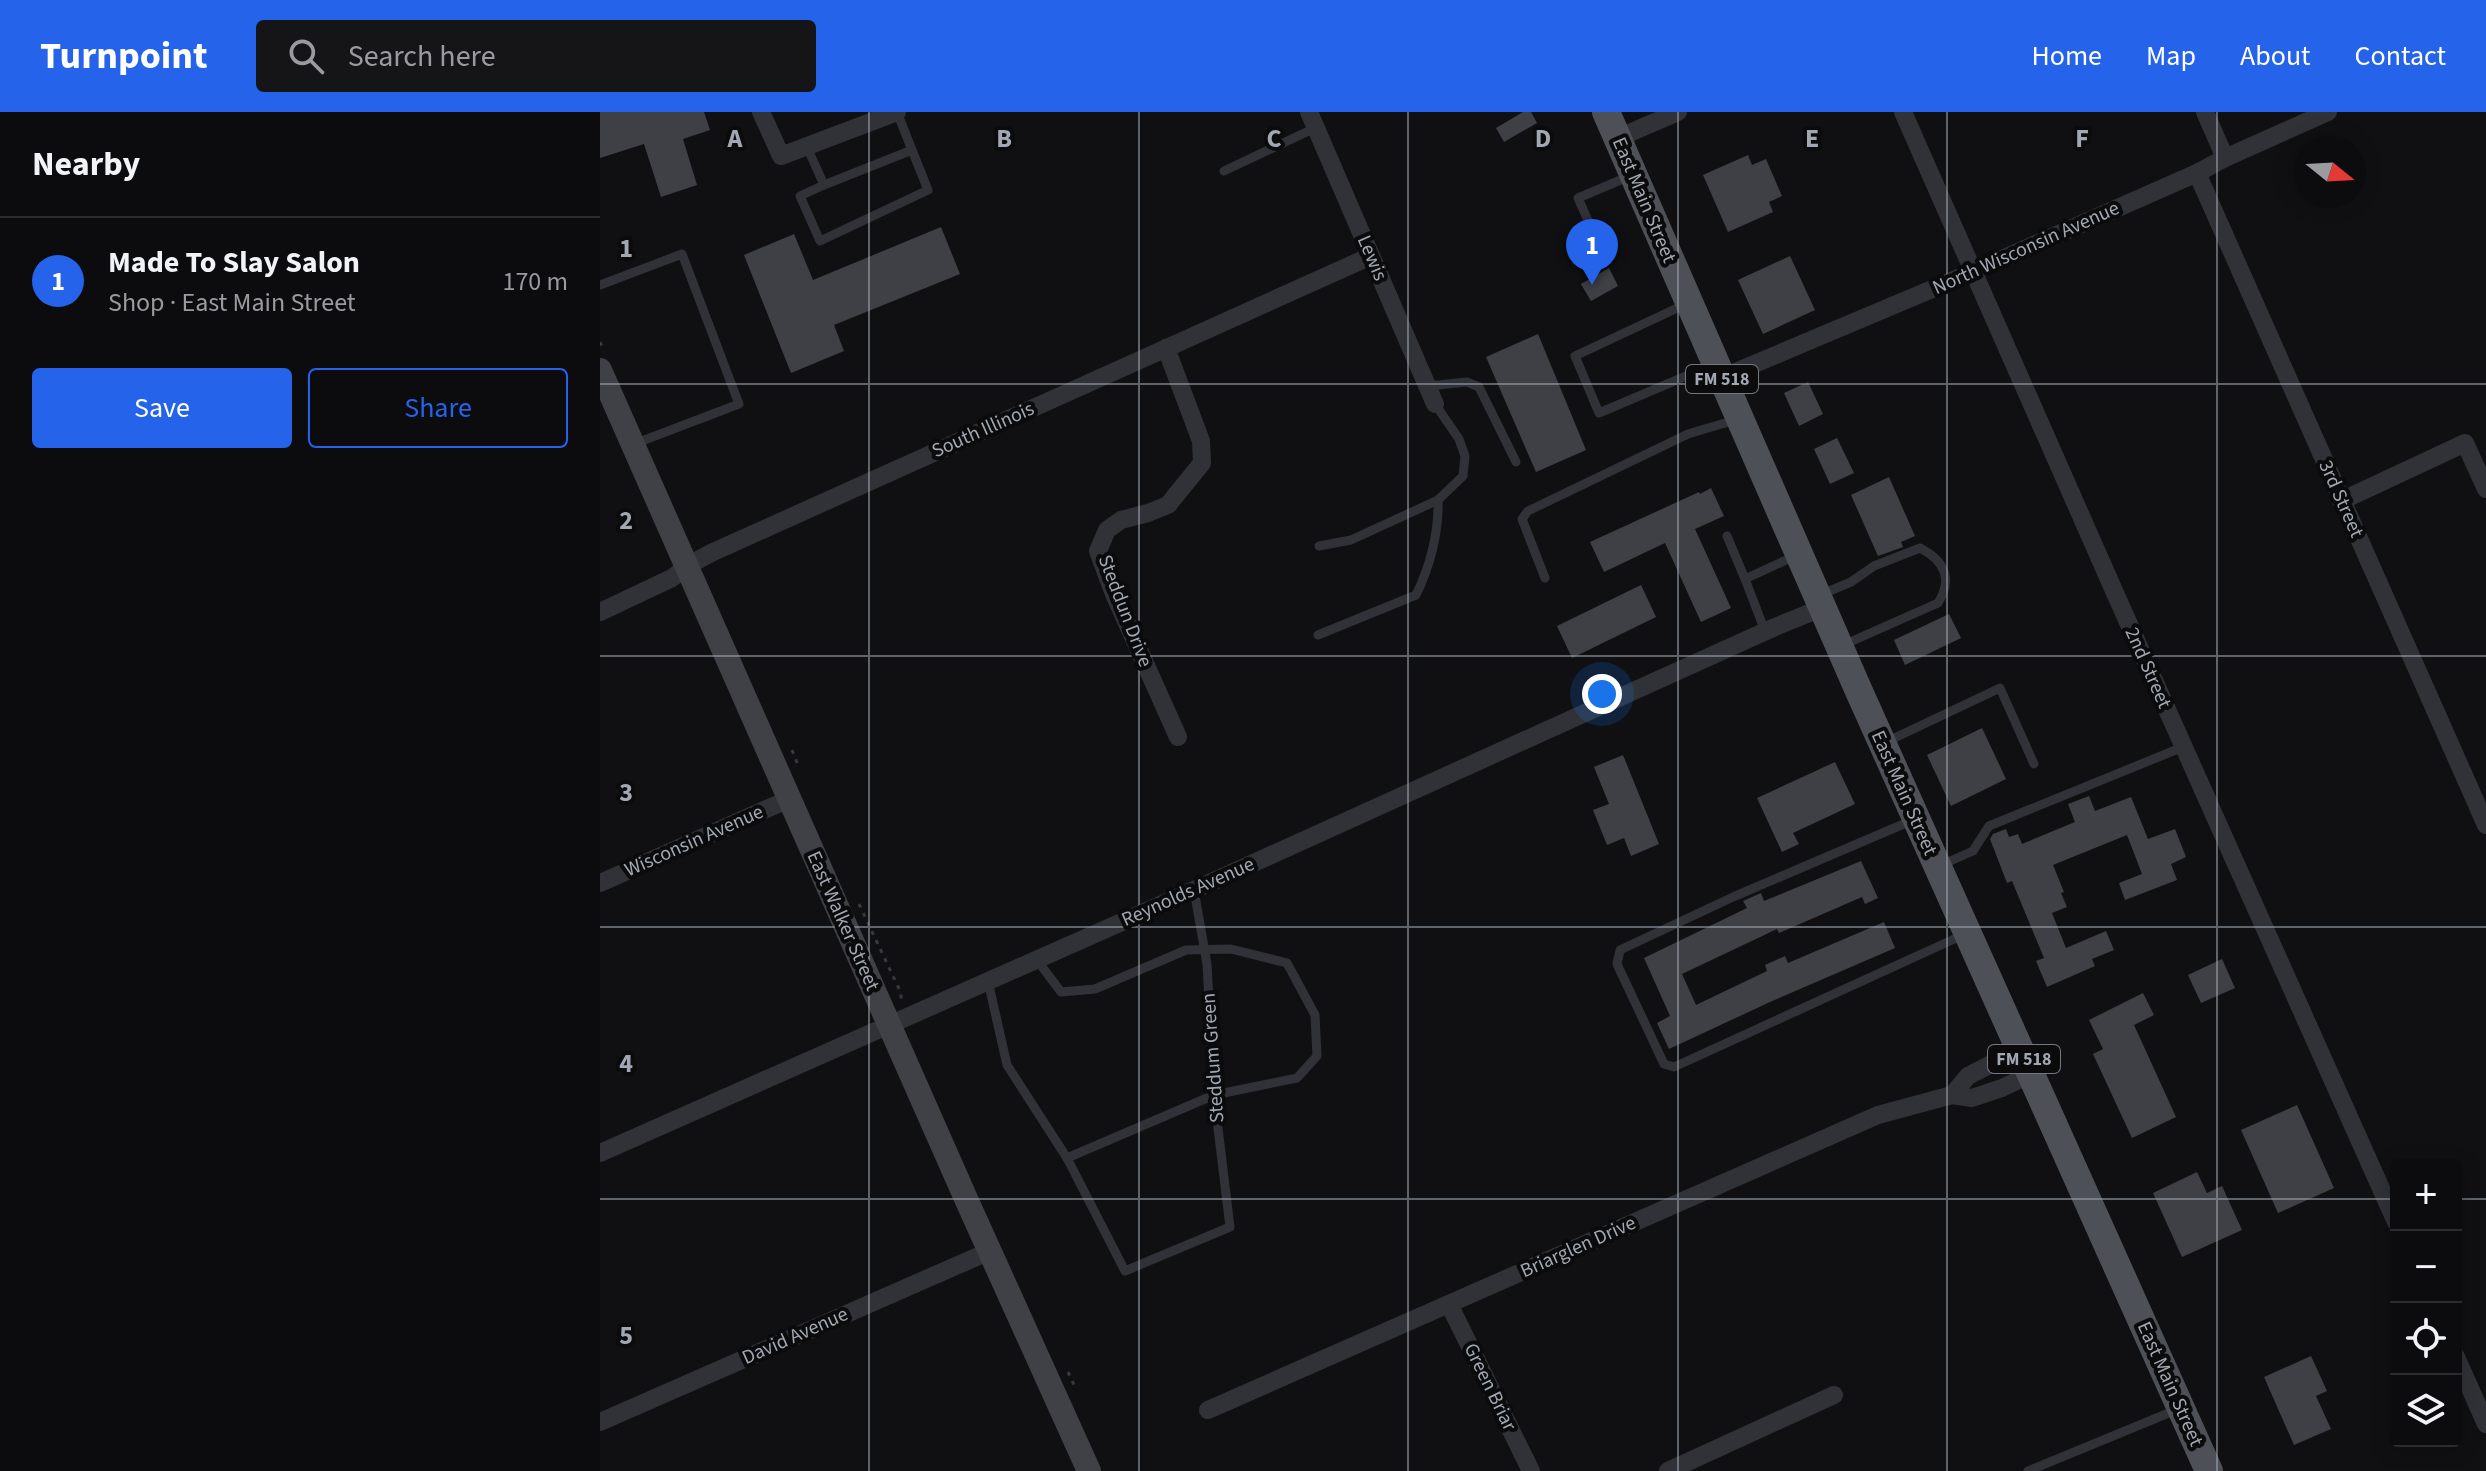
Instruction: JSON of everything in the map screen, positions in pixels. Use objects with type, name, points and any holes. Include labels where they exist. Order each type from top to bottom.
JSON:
[{"type":"main road","name":"East Main Street","points":[[1606,112],[1798,554],[2209,1471]]},
{"type":"street","points":[[761,112],[781,156],[897,112]]},
{"type":"street","points":[[1618,138],[1678,112]]},
{"type":"street","name":"2nd Street","points":[[1903,112],[2390,1209]]},
{"type":"street","points":[[2205,112],[2225,158]]},
{"type":"street","name":"North Wisconsin Avenue","points":[[1718,371],[1975,271],[2328,112]]},
{"type":"street","name":"Lewis","points":[[1312,120],[1435,404]]},
{"type":"street","name":"3rd Street","points":[[2197,173],[2486,825]]},
{"type":"street","name":"South Illinois","points":[[600,612],[672,578],[687,566],[752,534],[1371,256]]},
{"type":"street","name":"Steddun Drive","points":[[1166,348],[1201,441],[1202,463],[1168,505],[1121,520],[1107,530],[1098,551],[1178,737]]},
{"type":"street","name":"East Walker Street","points":[[600,370],[1089,1471]]},
{"type":"street","points":[[2341,501],[2465,443],[2486,489]]},
{"type":"street","name":"Reynolds Avenue","points":[[600,1153],[1194,890],[1770,629],[1820,602]]},
{"type":"street","name":"Wisconsin Avenue","points":[[600,883],[789,799]]},
{"type":"street","name":"Briarglen Drive","points":[[1952,1095],[1968,1076],[2026,1062]]},
{"type":"street","name":"Briarglen Drive","points":[[1208,1410],[1878,1115],[1952,1095],[1972,1098],[2002,1088],[2026,1062]]},
{"type":"street","name":"David Avenue","points":[[600,1422],[990,1251]]},
{"type":"street","name":"Green Briar","points":[[1449,1304],[1531,1471]]},
{"type":"street","points":[[2462,1370],[2486,1424]]},
{"type":"street","points":[[1668,1471],[1834,1395]]},
{"type":"lane","points":[[897,112],[928,190],[820,241],[800,196],[912,150]]},
{"type":"lane","points":[[1224,171],[1312,120]]},
{"type":"lane","points":[[807,147],[824,185]]},
{"type":"lane","points":[[1591,227],[1578,198],[1633,175]]},
{"type":"lane","points":[[600,285],[682,254],[739,404],[632,444]]},
{"type":"lane","points":[[1688,303],[1575,356],[1599,413],[1718,371]]},
{"type":"lane","points":[[1428,386],[1467,382],[1479,387],[1516,462]]},
{"type":"lane","points":[[1319,546],[1351,540],[1438,500],[1463,476],[1465,456],[1459,439],[1435,404]]},
{"type":"lane","points":[[1545,578],[1522,519],[1528,511],[1688,434],[1739,418]]},
{"type":"lane","points":[[1318,635],[1416,595],[1434,542],[1438,500]]},
{"type":"lane","points":[[1727,536],[1770,629]]},
{"type":"lane","points":[[1820,602],[1874,566],[1920,548],[1940,563],[1947,581],[1938,603],[1839,646]]},
{"type":"lane","points":[[1745,579],[1798,554]]},
{"type":"lane","points":[[1883,743],[2000,688],[2034,764]]},
{"type":"lane","points":[[1937,867],[1973,851],[1989,826],[2183,747]]},
{"type":"lane","points":[[1916,819],[1733,897],[1620,950],[1617,964],[1664,1064],[1674,1067],[1968,933]]},
{"type":"lane","name":"Steddum Green","points":[[1067,1158],[1125,1271],[1230,1227],[1214,1095],[1204,950],[1194,890]]},
{"type":"lane","points":[[988,981],[1007,1065],[1067,1158],[1214,1095],[1297,1078],[1317,1056],[1315,1015],[1287,963],[1231,949],[1186,950],[1095,989],[1061,992],[1037,960]]},
{"type":"lane","points":[[2028,1471],[2181,1408]]},
{"type":"building","points":[[600,112],[704,112],[710,130],[683,139],[697,185],[661,197],[644,144],[600,158]]},
{"type":"building","points":[[1523,112],[1531,112],[1537,123],[1504,142],[1496,128]]},
{"type":"building","points":[[1748,155],[1752,165],[1766,159],[1782,196],[1769,202],[1773,212],[1728,232],[1703,175]]},
{"type":"building","points":[[941,227],[960,274],[834,325],[844,351],[791,373],[744,255],[794,234],[813,280]]},
{"type":"building","points":[[1790,256],[1815,310],[1763,334],[1738,280]]},
{"type":"building","points":[[1609,268],[1618,286],[1591,301],[1581,284]]},
{"type":"building","points":[[1538,334],[1586,450],[1536,472],[1486,357]]},
{"type":"building","points":[[1808,382],[1823,414],[1799,426],[1784,393]]},
{"type":"building","points":[[1837,438],[1854,473],[1830,484],[1814,449]]},
{"type":"building","points":[[1889,477],[1915,536],[1901,542],[1903,547],[1878,556],[1851,495]]},
{"type":"building","points":[[1711,488],[1724,516],[1695,529],[1731,608],[1701,622],[1665,543],[1604,572],[1590,542]]},
{"type":"building","points":[[1641,585],[1656,617],[1572,658],[1557,626]]},
{"type":"building","points":[[1949,614],[1961,638],[1905,665],[1894,640]]},
{"type":"building","points":[[1982,728],[2006,779],[1951,806],[1927,755]]},
{"type":"building","points":[[1623,755],[1659,844],[1631,856],[1624,838],[1607,845],[1593,810],[1609,804],[1594,767]]},
{"type":"building","points":[[1835,762],[1855,804],[1793,833],[1799,844],[1782,852],[1757,798]]},
{"type":"building","points":[[2089,796],[2095,811],[2131,797],[2148,839],[2175,829],[2186,857],[2171,864],[2177,880],[2125,900],[2119,883],[2142,874],[2127,835],[2053,865],[2067,907],[2052,913],[2066,948],[2106,931],[2114,950],[2092,959],[2095,966],[2047,987],[2036,961],[2044,958],[2012,881],[2007,883],[1990,839],[1993,834],[2006,829],[2009,837],[2018,834],[2022,844],[2075,822],[2068,804]]},
{"type":"building","points":[[1861,861],[1878,898],[1865,904],[1862,897],[1779,933],[1777,929],[1682,974],[1696,1005],[1767,971],[1765,965],[1785,956],[1788,963],[1884,922],[1895,948],[1669,1049],[1657,1023],[1670,1016],[1644,958],[1747,908],[1743,901],[1761,893],[1764,901]]},
{"type":"building","points":[[2222,959],[2235,988],[2201,1003],[2188,975]]},
{"type":"building","points":[[2143,993],[2154,1015],[2134,1025],[2176,1117],[2132,1138],[2093,1054],[2103,1049],[2089,1020]]},
{"type":"building","points":[[2297,1105],[2334,1188],[2278,1213],[2241,1130]]},
{"type":"building","points":[[2197,1172],[2207,1193],[2222,1186],[2242,1230],[2182,1257],[2153,1193]]},
{"type":"building","points":[[2311,1356],[2327,1391],[2316,1396],[2331,1429],[2294,1445],[2264,1377]]},
{"type":"place","name":"Made To Slay Salon","points":[[1592,285]]}]
